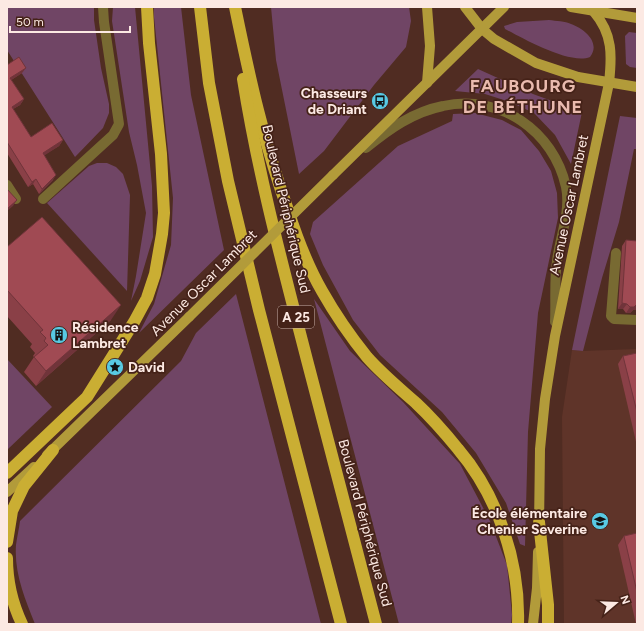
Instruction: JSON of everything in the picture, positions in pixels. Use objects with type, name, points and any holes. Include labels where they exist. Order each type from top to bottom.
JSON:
[{"type":"highway","points":[[7,473],[87,397],[147,298],[155,274],[164,213],[161,154],[149,43],[147,7]]},
{"type":"highway","name":"A 25","points":[[200,7],[209,83],[228,181],[259,310],[341,624]]},
{"type":"highway","points":[[235,7],[247,66],[269,153],[279,186],[306,260],[339,320],[360,348],[387,377],[417,404],[441,429],[460,450],[479,478],[494,507],[506,536],[517,586],[518,624]]},
{"type":"highway","name":"Boulevard Périphérique Sud","points":[[235,7],[247,101],[263,181],[290,298],[376,624]]},
{"type":"highway","points":[[7,542],[12,511],[24,486],[53,450]]},
{"type":"highway","points":[[539,522],[548,604],[548,624]]},
{"type":"highway","points":[[7,558],[7,573],[11,596],[22,624]]},
{"type":"main road","points":[[427,7],[430,46],[427,83]]},
{"type":"main road","points":[[465,7],[482,29],[494,39],[536,63],[574,76],[637,87]]},
{"type":"main road","name":"Avenue Oscar Lambret","points":[[7,492],[53,450],[189,318],[504,7]]},
{"type":"main road","points":[[571,7],[637,18]]},
{"type":"main road","name":"Avenue Oscar Lambret","points":[[533,624],[537,588],[541,435],[545,399],[555,336],[587,180],[603,117],[609,83],[611,62],[609,40],[604,26],[594,12]]},
{"type":"street","points":[[43,199],[113,135],[119,124],[104,22],[104,7]]},
{"type":"street","name":"Avenue Oscar Lambret","points":[[333,175],[392,128],[408,118],[430,109],[452,104],[475,104],[498,109],[518,117],[535,131],[547,146],[559,167],[566,187],[567,205],[556,263],[555,336]]},
{"type":"street","points":[[7,185],[16,199]]},
{"type":"street","points":[[616,253],[611,316],[614,319],[637,320]]},
{"type":"shaded area","points":[[7,7],[94,7],[94,20],[101,68],[109,104],[109,113],[103,128],[75,157],[7,50]]},
{"type":"shaded area","points":[[113,7],[135,7],[152,186],[153,237],[140,281],[131,301],[146,213],[129,132],[112,21]]},
{"type":"shaded area","points":[[154,7],[181,7],[191,95],[224,250],[139,333],[154,304],[171,245],[173,198]]},
{"type":"shaded area","points":[[271,7],[409,7],[411,21],[406,47],[374,85],[324,151],[299,174],[276,60]]},
{"type":"shaded area","points":[[549,20],[569,23],[586,33],[593,42],[594,47],[590,57],[581,59],[547,50],[505,29],[504,26],[517,22]]},
{"type":"shaded area","points":[[629,32],[637,33],[637,68],[630,67],[626,64],[625,36]]},
{"type":"shaded area","points":[[478,69],[533,94],[582,112],[571,164],[555,135],[534,113],[510,102],[485,94],[455,91]]},
{"type":"shaded area","points":[[475,113],[502,120],[521,130],[539,151],[551,171],[557,193],[558,218],[538,313],[528,432],[525,546],[520,544],[506,503],[476,453],[442,412],[380,355],[353,320],[323,265],[310,234],[313,222],[398,146],[452,121],[453,114]]},
{"type":"shaded area","points":[[620,116],[637,118],[637,149],[634,149],[619,222],[602,278],[583,351],[572,350]]},
{"type":"shaded area","points":[[97,163],[107,163],[116,167],[123,174],[130,195],[127,291],[47,203],[89,166]]},
{"type":"shaded area","points":[[236,294],[321,624],[35,624],[18,576],[16,545],[20,521],[181,361],[196,333]]},
{"type":"shaded area","points":[[314,299],[350,351],[403,402],[460,464],[490,521],[507,565],[512,615],[511,624],[399,624]]},
{"type":"shaded area","name":"École élémentaire Chenier Severine","points":[[637,349],[637,624],[564,624],[562,417],[572,350]]},
{"type":"shaded area","points":[[7,359],[52,407],[7,450]]},
{"type":"building","points":[[19,57],[26,68],[10,78],[24,99],[12,107],[31,137],[52,123],[63,140],[43,153],[56,175],[42,189],[36,179],[32,182],[7,142],[7,65]]},
{"type":"building","points":[[7,189],[17,200],[7,209]]},
{"type":"building","points":[[42,217],[121,305],[46,371],[34,357],[48,345],[44,341],[46,338],[40,332],[43,330],[7,290],[7,247]]},
{"type":"building","points":[[626,240],[637,241],[637,304],[634,307],[630,307],[627,304],[622,303]]},
{"type":"building","points":[[637,353],[637,412],[623,356]]},
{"type":"building","points":[[637,533],[637,592],[624,536]]},
{"type":"place","name":"Chasseurs de Driant","points":[[380,101]]},
{"type":"place","name":"Résidence Lambret","points":[[59,335]]},
{"type":"place","name":"David","points":[[115,367]]},
{"type":"place","name":"École élémentaire Chenier Severine","points":[[600,521]]},
{"type":"district","name":"FAUBOURG DE BÉTHUNE","points":[[523,96]]}]
